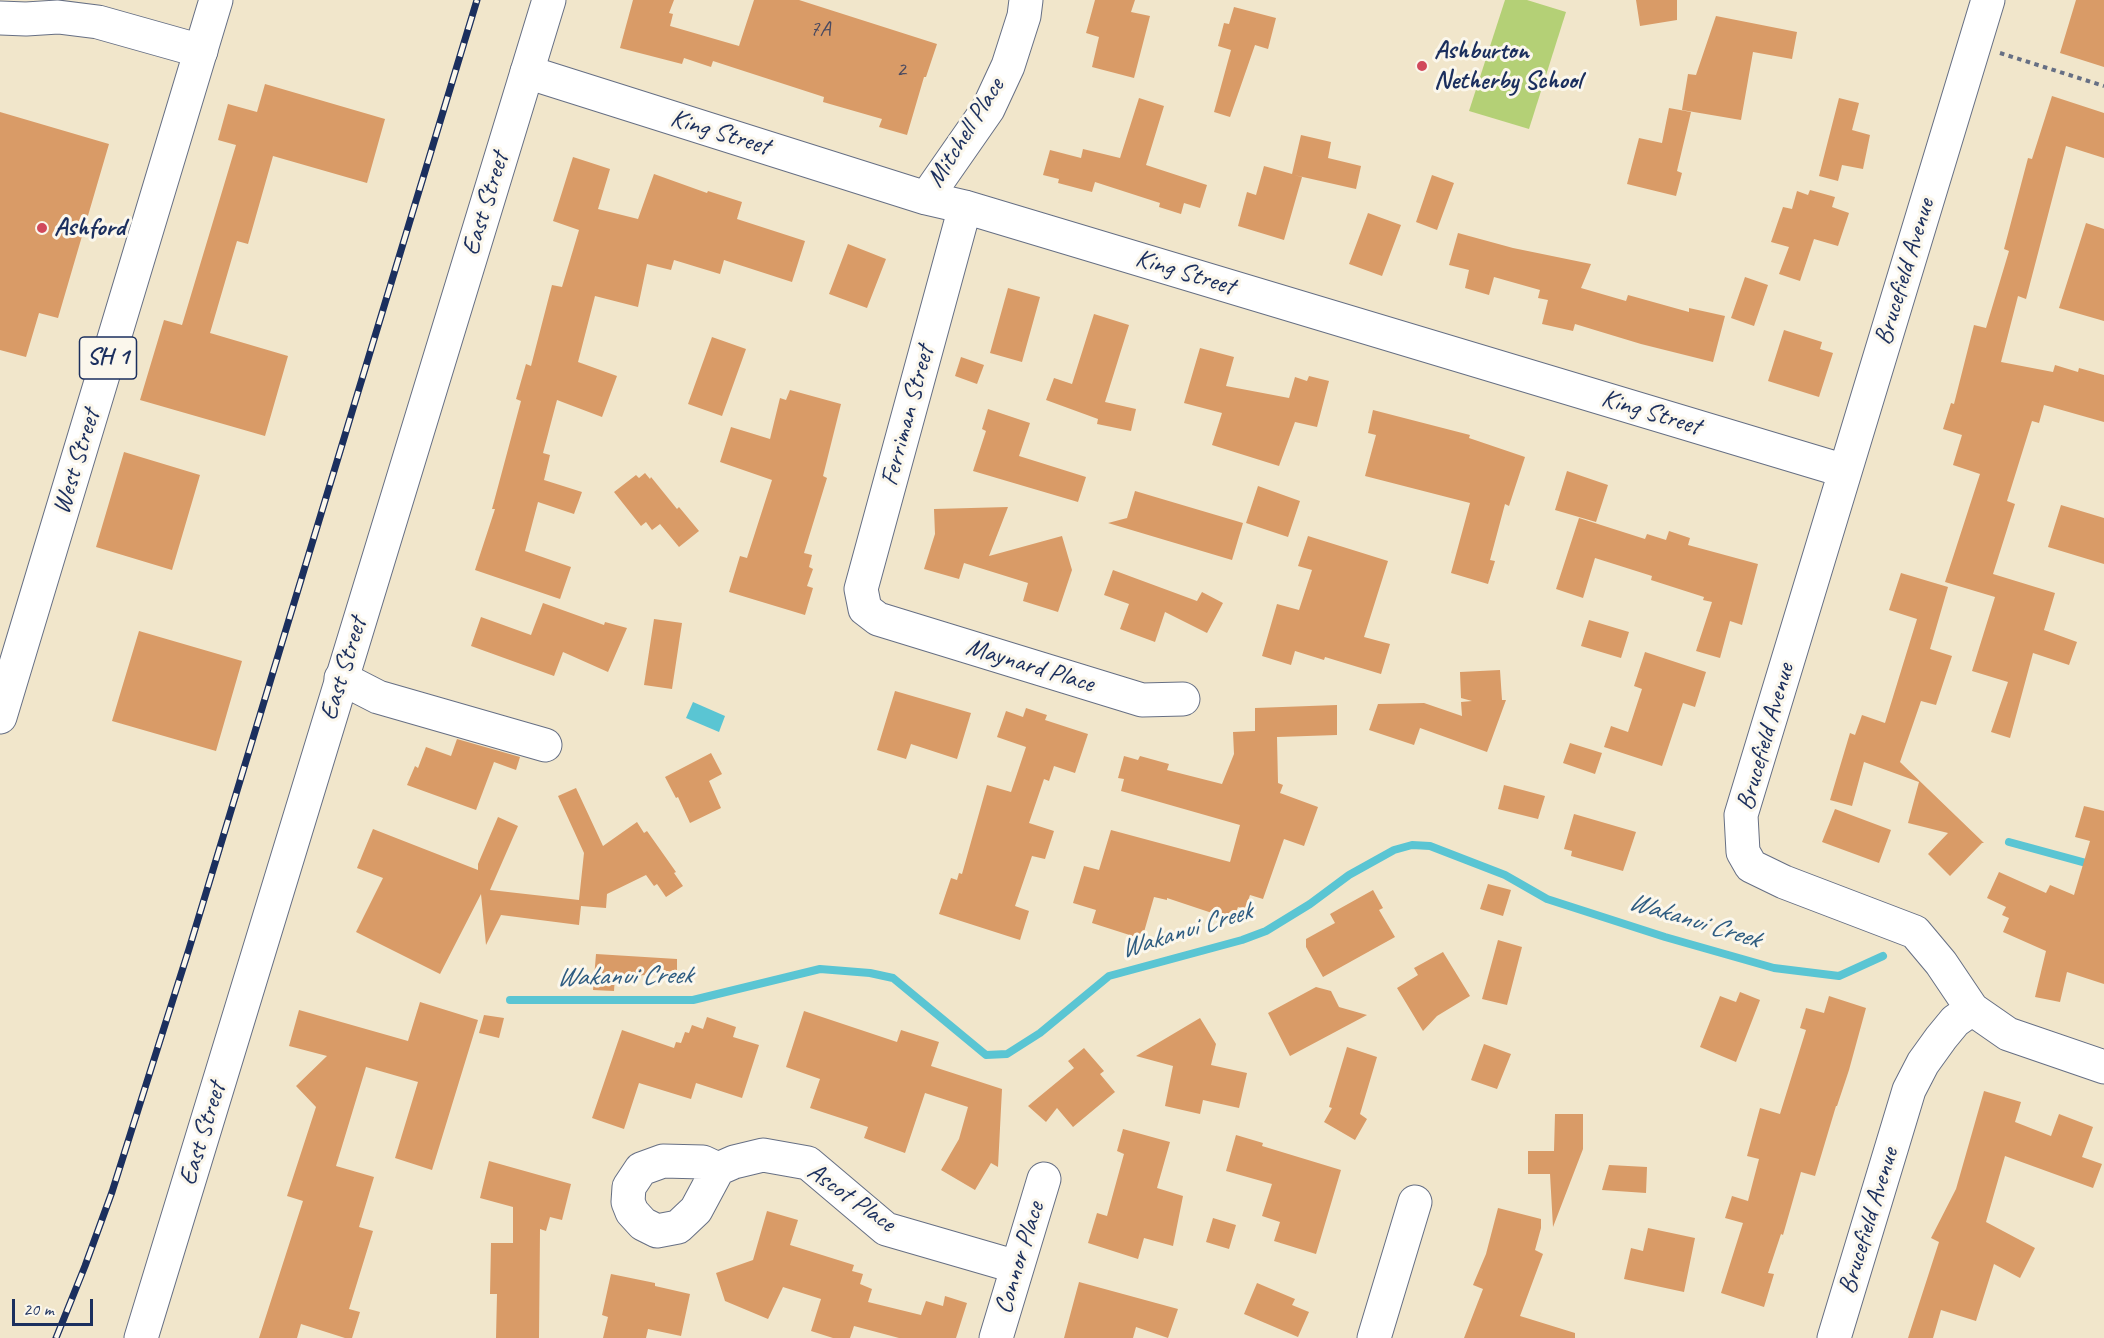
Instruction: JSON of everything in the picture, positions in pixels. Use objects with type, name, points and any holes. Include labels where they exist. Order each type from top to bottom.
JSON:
[{"type":"main road","name":"West Street","points":[[0,717],[216,0]]},
{"type":"main road","name":"East Street","points":[[141,1338],[549,0]]},
{"type":"main road","name":"Mitchell Place","points":[[926,198],[988,109],[1008,66],[1024,16],[1026,0]]},
{"type":"main road","name":"Brucefield Avenue","points":[[1834,1338],[1910,1089],[1923,1063],[1941,1038],[1955,1021],[1972,1009],[1941,963],[1915,932],[1784,882],[1752,866],[1743,852],[1741,815],[1988,0]]},
{"type":"main road","points":[[0,18],[57,17],[98,22],[201,51]]},
{"type":"main road","name":"King Street","points":[[527,72],[926,198],[965,207],[1845,471]]},
{"type":"main road","name":"Ferriman Street","points":[[878,619],[865,609],[861,589],[965,207]]},
{"type":"main road","name":"Maynard Place","points":[[878,619],[1142,700],[1183,699]]},
{"type":"main road","points":[[341,678],[378,697],[545,745]]},
{"type":"main road","points":[[1972,1009],[2008,1034],[2104,1067]]},
{"type":"main road","name":"Ascot Place","points":[[718,1169],[734,1162],[763,1155],[808,1163],[886,1229],[1017,1267]]},
{"type":"main road","name":"Connor Place","points":[[996,1338],[1044,1179]]},
{"type":"main road","points":[[1374,1338],[1415,1202]]},
{"type":"path","points":[[1974,45],[2104,86]]},
{"type":"green space","points":[[1505,0],[1527,0],[1566,12],[1529,129],[1469,111]]},
{"type":"water","points":[[693,702],[725,716],[719,732],[686,718]]},
{"type":"building","points":[[633,0],[674,0],[669,13],[673,14],[670,26],[739,46],[754,0],[799,0],[937,44],[926,77],[924,77],[907,135],[879,127],[882,119],[823,102],[824,97],[713,61],[711,67],[684,58],[682,64],[620,48]]},
{"type":"building","points":[[1095,0],[1135,0],[1131,12],[1150,16],[1134,78],[1092,67],[1099,37],[1086,33]]},
{"type":"building","points":[[1636,0],[1677,0],[1677,20],[1640,26]]},
{"type":"building","points":[[2076,0],[2104,0],[2104,67],[2060,53]]},
{"type":"building","points":[[1234,7],[1276,18],[1268,49],[1255,45],[1230,117],[1214,112],[1231,50],[1218,46],[1224,23],[1229,24]]},
{"type":"building","points":[[1716,16],[1797,32],[1792,59],[1753,52],[1741,120],[1682,110],[1688,74],[1696,75]]},
{"type":"building","points":[[265,84],[385,119],[367,183],[273,156],[248,244],[237,241],[210,333],[288,356],[265,436],[140,400],[164,320],[182,325],[236,145],[218,140],[228,104],[257,112]]},
{"type":"building","points":[[2052,96],[2104,113],[2104,158],[2066,146],[2026,299],[2018,296],[2001,362],[2053,372],[2055,365],[2078,372],[2079,368],[2104,375],[2104,422],[2044,405],[2039,423],[2032,421],[2007,501],[2015,504],[1993,574],[2055,593],[2044,630],[2077,642],[2069,665],[2033,653],[2010,738],[1991,732],[2008,682],[1972,671],[1995,597],[1945,582],[1980,474],[1953,465],[1962,435],[1943,429],[1951,403],[1954,404],[1974,325],[1986,328],[2009,251],[2004,249],[2028,158],[2032,159]]},
{"type":"building","points":[[1139,98],[1164,106],[1146,165],[1207,185],[1200,208],[1184,203],[1181,214],[1159,207],[1160,203],[1095,182],[1092,192],[1058,183],[1059,179],[1043,175],[1050,150],[1081,158],[1083,149],[1120,158]]},
{"type":"building","points":[[1839,98],[1859,103],[1852,130],[1870,135],[1863,169],[1842,165],[1838,181],[1819,176]]},
{"type":"building","points":[[1669,108],[1691,112],[1677,171],[1682,173],[1676,196],[1627,184],[1639,138],[1662,143]]},
{"type":"building","name":"Ashford","points":[[0,112],[109,144],[58,318],[39,313],[26,357],[0,350]]},
{"type":"building","points":[[1301,135],[1331,142],[1328,158],[1361,166],[1356,189],[1294,175],[1302,177],[1284,240],[1238,226],[1247,192],[1256,195],[1264,166],[1292,174]]},
{"type":"building","points":[[573,157],[610,169],[598,209],[638,219],[654,174],[707,193],[708,191],[742,202],[737,219],[805,241],[792,282],[724,260],[720,274],[674,260],[671,270],[647,264],[638,307],[595,296],[578,362],[617,376],[602,417],[557,400],[543,453],[550,455],[544,480],[582,492],[574,514],[538,502],[525,551],[571,567],[560,599],[475,570],[495,509],[492,509],[521,401],[516,399],[526,364],[531,366],[552,285],[562,287],[579,230],[553,221]]},
{"type":"building","points":[[1432,175],[1454,183],[1437,230],[1416,222]]},
{"type":"building","points":[[1810,190],[1835,197],[1832,207],[1849,213],[1838,246],[1814,239],[1800,281],[1779,274],[1789,247],[1771,242],[1783,207],[1792,209],[1797,191],[1808,195]]},
{"type":"building","points":[[1368,213],[1401,225],[1382,276],[1349,264]]},
{"type":"building","points":[[2086,223],[2104,229],[2104,321],[2059,308]]},
{"type":"building","points":[[1458,233],[1513,248],[1591,264],[1581,288],[1626,301],[1628,295],[1689,312],[1689,308],[1725,316],[1713,362],[1575,324],[1573,331],[1542,324],[1548,300],[1538,298],[1540,290],[1494,277],[1489,295],[1465,288],[1469,270],[1449,265]]},
{"type":"building","points":[[848,244],[886,259],[867,308],[829,294]]},
{"type":"building","points":[[1745,277],[1768,285],[1754,326],[1731,318]]},
{"type":"building","points":[[1008,288],[1040,297],[1022,362],[990,353]]},
{"type":"building","points":[[1094,314],[1129,325],[1105,402],[1136,409],[1131,431],[1097,424],[1098,419],[1046,400],[1054,378],[1072,384]]},
{"type":"building","points":[[1784,330],[1822,342],[1820,349],[1833,353],[1819,397],[1768,381]]},
{"type":"building","points":[[712,337],[746,349],[722,416],[688,404]]},
{"type":"building","points":[[1200,348],[1234,357],[1226,386],[1289,398],[1295,377],[1307,381],[1309,376],[1329,381],[1317,427],[1295,422],[1279,466],[1212,445],[1222,413],[1184,403]]},
{"type":"building","points":[[961,357],[984,365],[977,384],[955,376]]},
{"type":"building","points":[[790,390],[841,404],[823,476],[827,478],[804,553],[812,555],[809,567],[813,569],[807,586],[813,588],[805,615],[729,592],[740,556],[747,558],[772,480],[720,462],[731,427],[770,439],[780,398],[786,400]]},
{"type":"building","points":[[988,409],[1030,423],[1019,456],[1086,477],[1078,502],[973,471],[986,431],[982,429]]},
{"type":"building","points":[[1373,410],[1470,435],[1469,438],[1525,457],[1509,506],[1505,504],[1490,560],[1495,561],[1488,584],[1451,573],[1470,503],[1365,476],[1376,435],[1368,433]]},
{"type":"building","points":[[124,452],[200,475],[172,570],[96,547]]},
{"type":"building","points":[[1567,471],[1608,485],[1596,522],[1555,510]]},
{"type":"building","points":[[645,473],[699,531],[679,547],[660,524],[652,530],[646,522],[641,526],[614,492],[636,475],[639,478]]},
{"type":"building","points":[[1258,486],[1300,501],[1288,537],[1246,523]]},
{"type":"building","points":[[1135,491],[1243,523],[1232,560],[1108,523],[1127,518]]},
{"type":"building","points":[[2061,505],[2104,518],[2104,564],[2048,547]]},
{"type":"building","points":[[1008,507],[989,556],[1062,536],[1072,570],[1058,612],[1023,601],[1028,583],[964,563],[959,579],[924,569],[935,534],[934,509]]},
{"type":"building","points":[[1579,518],[1645,539],[1647,534],[1666,540],[1669,531],[1690,538],[1688,545],[1758,564],[1742,625],[1730,621],[1720,658],[1696,651],[1712,602],[1703,600],[1704,597],[1651,580],[1652,576],[1595,558],[1583,598],[1556,589]]},
{"type":"building","points":[[1308,536],[1388,561],[1364,637],[1390,644],[1381,674],[1325,657],[1324,660],[1295,651],[1291,665],[1262,656],[1277,604],[1299,610],[1312,570],[1298,566]]},
{"type":"building","points":[[1113,570],[1197,601],[1202,592],[1223,603],[1207,633],[1165,612],[1155,642],[1120,629],[1129,604],[1104,595]]},
{"type":"building","points":[[1901,573],[1948,587],[1930,649],[1952,656],[1936,705],[1921,701],[1900,762],[1984,843],[1950,876],[1928,854],[1948,833],[1908,823],[1919,782],[1864,762],[1852,806],[1830,800],[1850,733],[1855,735],[1862,715],[1885,723],[1917,619],[1889,610]]},
{"type":"building","points":[[543,603],[604,625],[605,622],[627,628],[608,672],[563,652],[554,676],[471,646],[481,617],[531,635]]},
{"type":"building","points":[[654,619],[682,623],[672,689],[644,685]]},
{"type":"building","points":[[1589,620],[1629,632],[1621,658],[1581,646]]},
{"type":"building","points":[[139,631],[242,661],[216,751],[112,721]]},
{"type":"building","points":[[1645,652],[1706,672],[1695,707],[1683,703],[1662,766],[1604,747],[1611,726],[1628,732],[1642,689],[1634,686]]},
{"type":"building","points":[[1500,670],[1502,700],[1506,700],[1487,752],[1420,728],[1414,745],[1369,730],[1378,704],[1424,703],[1462,716],[1461,702],[1472,701],[1461,698],[1460,672]]},
{"type":"building","points":[[895,691],[971,713],[957,759],[911,744],[906,759],[877,750]]},
{"type":"building","points":[[1337,705],[1337,735],[1277,737],[1278,783],[1283,785],[1280,793],[1318,807],[1304,846],[1284,839],[1263,899],[1250,895],[1245,909],[1238,907],[1233,920],[1167,898],[1167,900],[1154,897],[1142,939],[1092,923],[1096,910],[1073,903],[1084,866],[1099,870],[1111,830],[1230,862],[1240,825],[1121,791],[1124,779],[1118,778],[1124,756],[1138,760],[1140,756],[1169,764],[1167,770],[1222,784],[1234,754],[1233,732],[1255,731],[1255,708]]},
{"type":"building","points":[[1026,708],[1047,715],[1045,720],[1088,734],[1075,773],[1054,766],[1049,781],[1044,779],[1029,823],[1054,831],[1045,859],[1032,856],[1015,906],[1029,911],[1020,940],[939,914],[951,878],[957,880],[959,873],[962,874],[987,785],[1011,792],[1026,747],[997,737],[1006,711],[1023,717]]},
{"type":"building","points":[[457,739],[520,757],[516,770],[494,762],[476,810],[407,785],[415,766],[418,768],[426,747],[451,756]]},
{"type":"building","points":[[1570,743],[1602,753],[1595,774],[1563,763]]},
{"type":"building","points":[[711,753],[722,774],[709,781],[721,808],[690,823],[678,797],[676,798],[665,777]]},
{"type":"building","points":[[1504,785],[1545,796],[1538,819],[1498,809]]},
{"type":"building","points":[[576,788],[603,846],[637,822],[644,833],[647,831],[676,872],[674,873],[683,886],[666,897],[657,884],[654,886],[646,875],[607,894],[606,908],[581,906],[579,925],[501,915],[486,945],[481,894],[440,974],[356,932],[383,878],[357,868],[373,829],[478,870],[478,864],[498,817],[518,826],[490,890],[579,900],[584,853],[558,796]]},
{"type":"building","points":[[2084,806],[2104,811],[2104,984],[2067,972],[2060,1002],[2035,997],[2046,951],[2003,932],[2009,918],[2002,915],[2006,907],[1987,898],[1999,872],[2046,893],[2050,885],[2074,895],[2090,841],[2075,837]]},
{"type":"building","points":[[1835,809],[1891,830],[1879,863],[1822,842]]},
{"type":"building","points":[[1574,814],[1636,832],[1623,871],[1571,856],[1572,851],[1564,849]]},
{"type":"building","points":[[1488,884],[1511,890],[1503,916],[1480,909]]},
{"type":"building","points":[[1373,890],[1383,908],[1379,910],[1395,937],[1323,977],[1306,947],[1306,939],[1335,923],[1330,914]]},
{"type":"building","points":[[1498,940],[1522,947],[1507,1005],[1482,999]]},
{"type":"building","points":[[1443,952],[1470,996],[1437,1016],[1423,1031],[1397,988],[1418,975],[1414,968]]},
{"type":"building","points":[[596,954],[677,959],[677,973],[615,977],[614,991],[593,990]]},
{"type":"building","points":[[1316,987],[1331,991],[1339,1007],[1367,1015],[1290,1056],[1268,1013]]},
{"type":"building","points":[[1740,992],[1760,1000],[1736,1062],[1700,1047],[1720,996],[1736,1002]]},
{"type":"building","points":[[1829,996],[1866,1008],[1815,1176],[1801,1172],[1783,1235],[1781,1234],[1768,1273],[1774,1274],[1764,1307],[1721,1293],[1743,1223],[1725,1218],[1732,1196],[1748,1201],[1759,1159],[1747,1156],[1760,1108],[1780,1114],[1806,1030],[1800,1028],[1806,1008],[1824,1013]]},
{"type":"building","points":[[420,1002],[478,1020],[432,1170],[395,1158],[418,1082],[366,1067],[336,1166],[374,1177],[359,1227],[373,1231],[349,1309],[360,1312],[352,1338],[345,1338],[301,1324],[297,1338],[259,1338],[303,1201],[287,1196],[316,1107],[296,1086],[327,1056],[289,1046],[299,1010],[408,1041]]},
{"type":"building","points":[[804,1011],[897,1042],[901,1030],[939,1042],[931,1066],[1002,1089],[998,1167],[991,1163],[975,1190],[941,1170],[959,1139],[968,1107],[925,1093],[905,1153],[864,1138],[868,1127],[810,1108],[820,1079],[786,1067]]},
{"type":"building","points":[[484,1015],[504,1018],[499,1038],[479,1033]]},
{"type":"building","points":[[707,1017],[736,1027],[733,1037],[759,1045],[742,1098],[696,1083],[691,1099],[639,1083],[624,1129],[592,1118],[622,1030],[674,1048],[676,1042],[681,1043],[685,1032],[689,1033],[692,1025],[703,1029]]},
{"type":"building","points":[[1200,1018],[1216,1044],[1211,1065],[1247,1073],[1239,1108],[1203,1100],[1200,1114],[1165,1106],[1173,1066],[1136,1056]]},
{"type":"building","points":[[1484,1044],[1511,1054],[1497,1089],[1471,1080]]},
{"type":"building","points":[[1347,1047],[1377,1057],[1360,1114],[1367,1119],[1355,1140],[1324,1122],[1332,1108],[1329,1107]]},
{"type":"building","points":[[1084,1048],[1104,1071],[1100,1074],[1115,1092],[1073,1127],[1057,1108],[1046,1122],[1028,1106],[1074,1068],[1068,1061]]},
{"type":"building","points":[[1984,1091],[2021,1102],[2015,1122],[2051,1136],[2059,1114],[2093,1127],[2082,1157],[2102,1164],[2093,1188],[2005,1156],[1986,1222],[2035,1248],[2020,1278],[1994,1264],[1976,1321],[1941,1310],[1933,1338],[1908,1338],[1939,1242],[1931,1238],[1956,1189]]},
{"type":"building","points":[[1555,1114],[1583,1114],[1583,1149],[1553,1227],[1550,1174],[1528,1174],[1528,1151],[1554,1151]]},
{"type":"building","points":[[1123,1129],[1170,1142],[1157,1188],[1183,1196],[1173,1246],[1144,1238],[1138,1259],[1088,1243],[1097,1213],[1107,1216],[1124,1154],[1117,1151]]},
{"type":"building","points":[[1236,1135],[1263,1143],[1262,1146],[1341,1170],[1316,1254],[1274,1241],[1280,1222],[1262,1216],[1272,1184],[1226,1171]]},
{"type":"building","points":[[489,1161],[571,1184],[562,1220],[550,1217],[546,1231],[540,1229],[539,1338],[496,1338],[497,1294],[490,1294],[491,1243],[513,1243],[513,1207],[480,1198]]},
{"type":"building","points":[[1609,1165],[1647,1167],[1646,1193],[1602,1190]]},
{"type":"building","points":[[1498,1208],[1541,1219],[1535,1250],[1543,1254],[1520,1316],[1575,1333],[1575,1338],[1464,1338],[1483,1289],[1473,1285],[1486,1254]]},
{"type":"building","points":[[767,1211],[798,1220],[790,1245],[854,1265],[852,1271],[863,1274],[860,1284],[872,1289],[868,1302],[921,1315],[926,1301],[943,1306],[945,1296],[967,1303],[956,1338],[899,1338],[854,1326],[850,1338],[833,1338],[811,1331],[821,1299],[783,1287],[768,1319],[725,1301],[716,1273],[753,1260]]},
{"type":"building","points":[[1213,1218],[1236,1225],[1229,1249],[1206,1242]]},
{"type":"building","points":[[1648,1228],[1695,1238],[1684,1292],[1624,1279],[1631,1248],[1643,1251]]},
{"type":"building","points":[[611,1274],[655,1283],[655,1286],[690,1294],[681,1336],[648,1329],[646,1338],[603,1338],[608,1317],[602,1315]]},
{"type":"building","points":[[1079,1282],[1178,1309],[1168,1338],[1136,1327],[1133,1338],[1064,1338]]},
{"type":"building","points":[[1257,1283],[1295,1299],[1292,1305],[1309,1312],[1298,1337],[1244,1314]]},
{"type":"waterway","name":"Wakanui Creek","points":[[2009,842],[2104,868]]},
{"type":"waterway","name":"Wakanui Creek","points":[[510,1000],[693,1000],[820,969],[870,973],[893,978],[986,1055],[1007,1054],[1040,1033],[1109,976],[1242,940],[1266,931],[1310,904],[1349,875],[1394,850],[1412,845],[1430,846],[1505,875],[1547,899],[1665,937],[1774,968],[1839,976],[1883,956]]},
{"type":"railway","points":[[56,1338],[112,1192],[189,949],[477,0]]},
{"type":"place","name":"Ashburton Netherby School","points":[[1422,66]]},
{"type":"place","name":"Ashford","points":[[42,228]]}]
